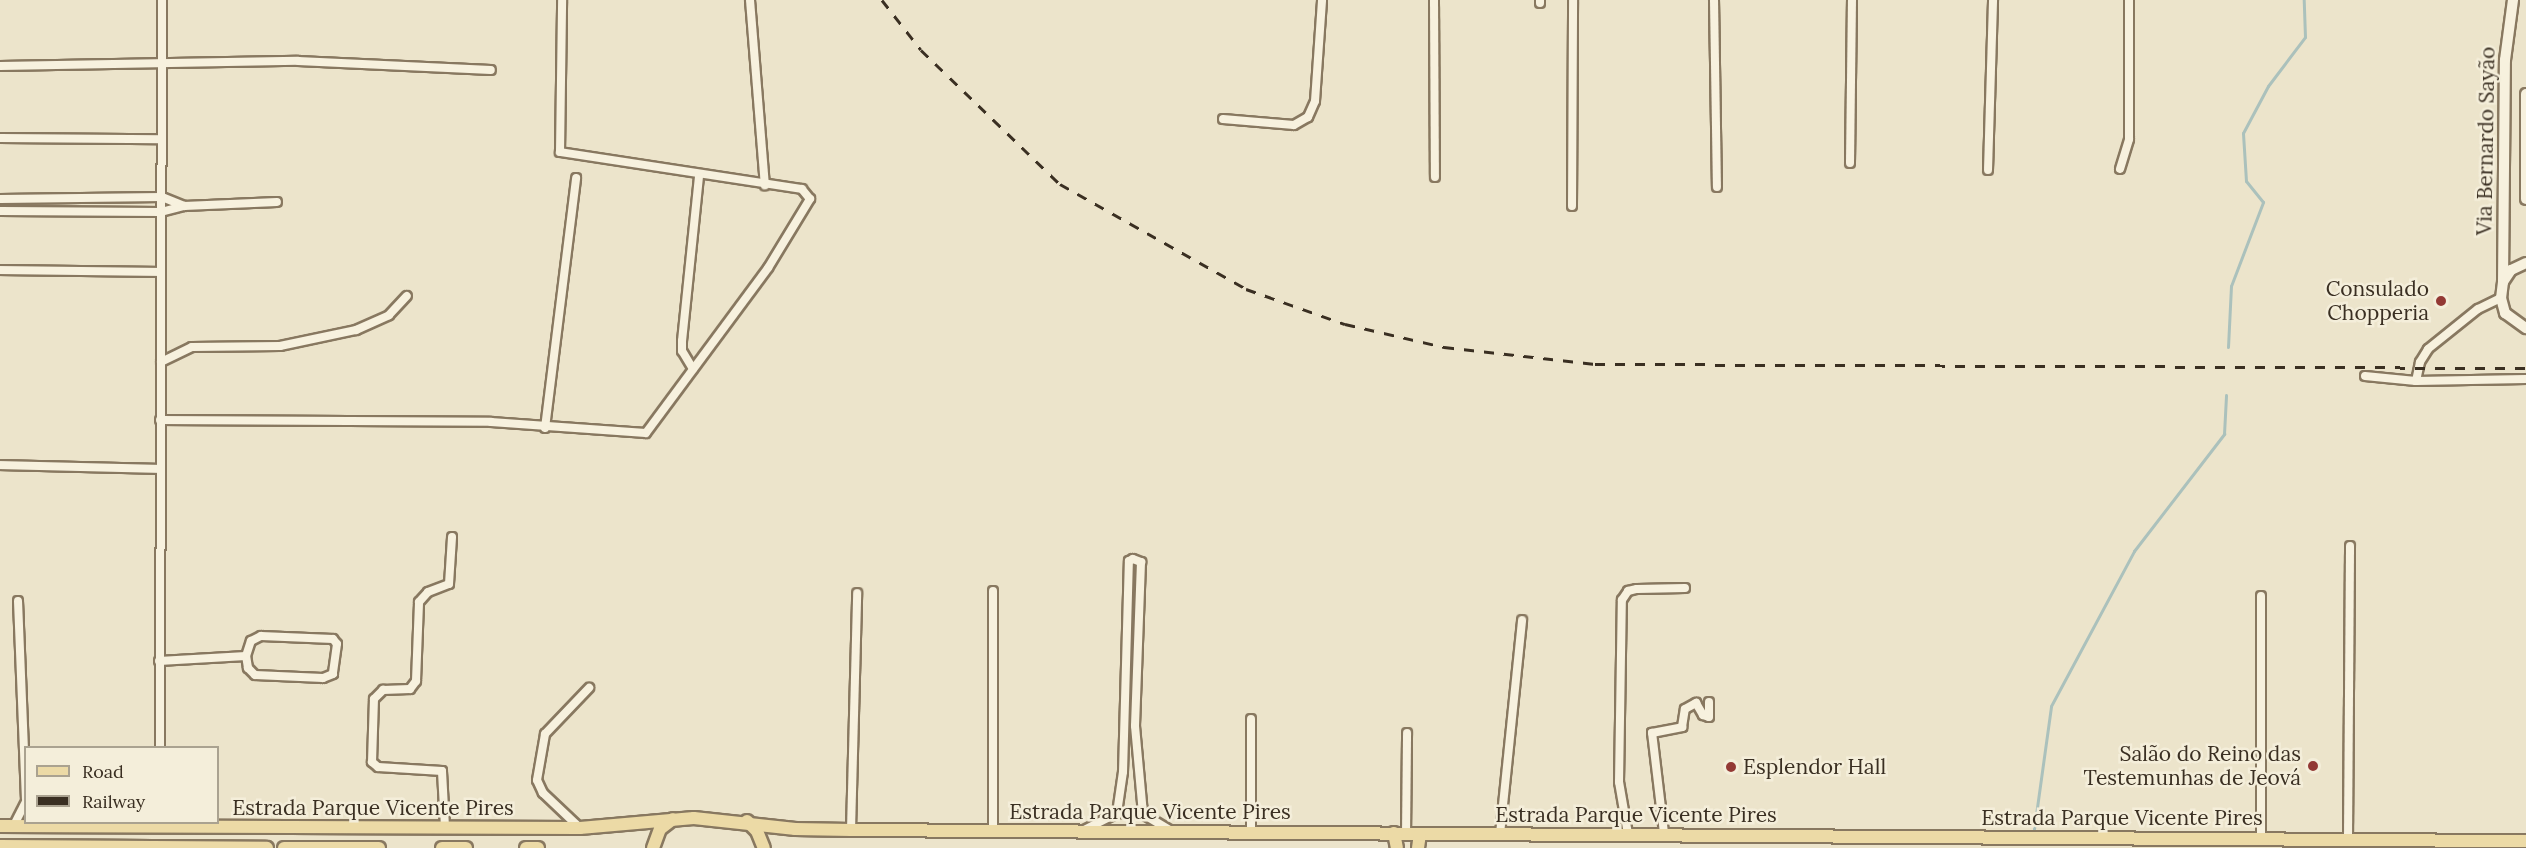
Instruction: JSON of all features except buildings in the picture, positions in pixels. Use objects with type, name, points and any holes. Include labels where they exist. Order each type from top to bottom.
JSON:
[{"type":"main road","name":"Via Bernardo Sayão","points":[[2501,298],[2505,60],[2513,0]]},
{"type":"main road","name":"Via Bernardo Sayão","points":[[2526,94],[2526,199]]},
{"type":"main road","points":[[2503,282],[2511,270],[2526,263]]},
{"type":"main road","points":[[2501,298],[2505,313],[2526,328]]},
{"type":"main road","points":[[653,848],[660,829],[674,819]]},
{"type":"main road","name":"Estrada Parque Vicente Pires","points":[[0,826],[117,824],[580,828],[674,819],[747,821],[795,829],[851,830],[1420,834],[1664,833],[2229,843],[2348,837],[2526,841]]},
{"type":"main road","points":[[747,821],[757,831],[764,848]]},
{"type":"main road","points":[[1397,848],[1400,833]]},
{"type":"main road","points":[[1418,848],[1420,834]]},
{"type":"main road","name":"Estrada Parque Vicente Pires","points":[[6,846],[267,848]]},
{"type":"main road","name":"Estrada Parque Vicente Pires","points":[[284,848],[379,848]]},
{"type":"main road","name":"Estrada Parque Vicente Pires","points":[[442,848],[466,848]]},
{"type":"main road","name":"Estrada Parque Vicente Pires","points":[[526,848],[538,848]]},
{"type":"street","points":[[160,746],[162,0]]},
{"type":"street","points":[[160,420],[491,422],[642,436],[768,268],[809,202],[808,194],[802,189],[699,176],[560,152],[562,0]]},
{"type":"street","points":[[750,0],[765,185]]},
{"type":"street","points":[[1222,119],[1294,125],[1308,117],[1315,100],[1322,0]]},
{"type":"street","points":[[1434,0],[1435,177]]},
{"type":"street","points":[[1572,206],[1573,0]]},
{"type":"street","points":[[1714,0],[1717,187]]},
{"type":"street","points":[[1850,163],[1852,0]]},
{"type":"street","points":[[1988,170],[1993,0]]},
{"type":"street","points":[[2120,170],[2129,139],[2129,0]]},
{"type":"street","points":[[0,66],[149,66],[162,62],[298,61],[491,70]]},
{"type":"street","points":[[0,138],[162,139]]},
{"type":"street","points":[[693,369],[681,351],[699,176]]},
{"type":"street","points":[[545,428],[576,178]]},
{"type":"street","points":[[0,199],[162,197],[184,206]]},
{"type":"street","points":[[10,199],[10,211]]},
{"type":"street","points":[[57,200],[57,210]]},
{"type":"street","points":[[0,211],[161,212],[184,206],[277,202]]},
{"type":"street","points":[[0,270],[160,272]]},
{"type":"street","points":[[161,362],[192,347],[280,346],[356,330],[389,315],[407,296]]},
{"type":"street","points":[[2416,381],[2424,354],[2478,309],[2501,298]]},
{"type":"street","points":[[2365,376],[2416,381],[2526,379]]},
{"type":"street","points":[[0,465],[159,468]]},
{"type":"street","points":[[445,827],[442,771],[378,767],[372,762],[374,699],[383,690],[410,689],[416,681],[419,602],[428,592],[449,584],[452,537]]},
{"type":"street","points":[[2348,837],[2350,546]]},
{"type":"street","points":[[1118,813],[1123,772],[1129,561],[1133,559],[1141,562],[1135,726],[1137,771],[1143,814]]},
{"type":"street","points":[[1628,834],[1620,782],[1622,600],[1628,591],[1637,589],[1686,588]]},
{"type":"street","points":[[993,591],[993,831]]},
{"type":"street","points":[[851,830],[856,593]]},
{"type":"street","points":[[2260,843],[2261,596]]},
{"type":"street","points":[[18,601],[24,750]]},
{"type":"street","points":[[1500,834],[1522,620]]},
{"type":"street","points":[[261,636],[327,637],[337,644],[333,674],[323,678],[255,675],[248,668],[246,656],[251,641],[261,636]]},
{"type":"street","points":[[159,661],[246,656]]},
{"type":"street","points":[[1126,657],[1136,657]]},
{"type":"street","points":[[580,828],[543,792],[537,780],[545,734],[589,688]]},
{"type":"street","points":[[1664,833],[1652,733],[1682,727],[1685,709],[1696,703],[1703,715],[1709,717],[1709,702]]},
{"type":"street","points":[[1251,718],[1251,832]]},
{"type":"street","points":[[1125,725],[1135,726]]},
{"type":"street","points":[[1400,833],[1407,733]]},
{"type":"street","points":[[1123,772],[1137,771]]},
{"type":"street","points":[[14,825],[24,804]]},
{"type":"street","points":[[1081,832],[1118,813],[1143,814],[1172,832]]},
{"type":"waterway","points":[[2228,347],[2231,286],[2263,202],[2246,181],[2243,133],[2268,86],[2305,37],[2304,0]]},
{"type":"waterway","points":[[2034,829],[2051,706],[2134,551],[2224,434],[2226,395]]},
{"type":"railway","points":[[882,0],[921,50],[1060,184],[1246,289],[1345,324],[1444,347],[1595,364],[2526,368]]},
{"type":"place","name":"Consulado Chopperia","points":[[2441,301]]},
{"type":"place","name":"Salão do Reino das Testemunhas de Jeová","points":[[2313,766]]},
{"type":"place","name":"Esplendor Hall","points":[[1731,767]]}]
